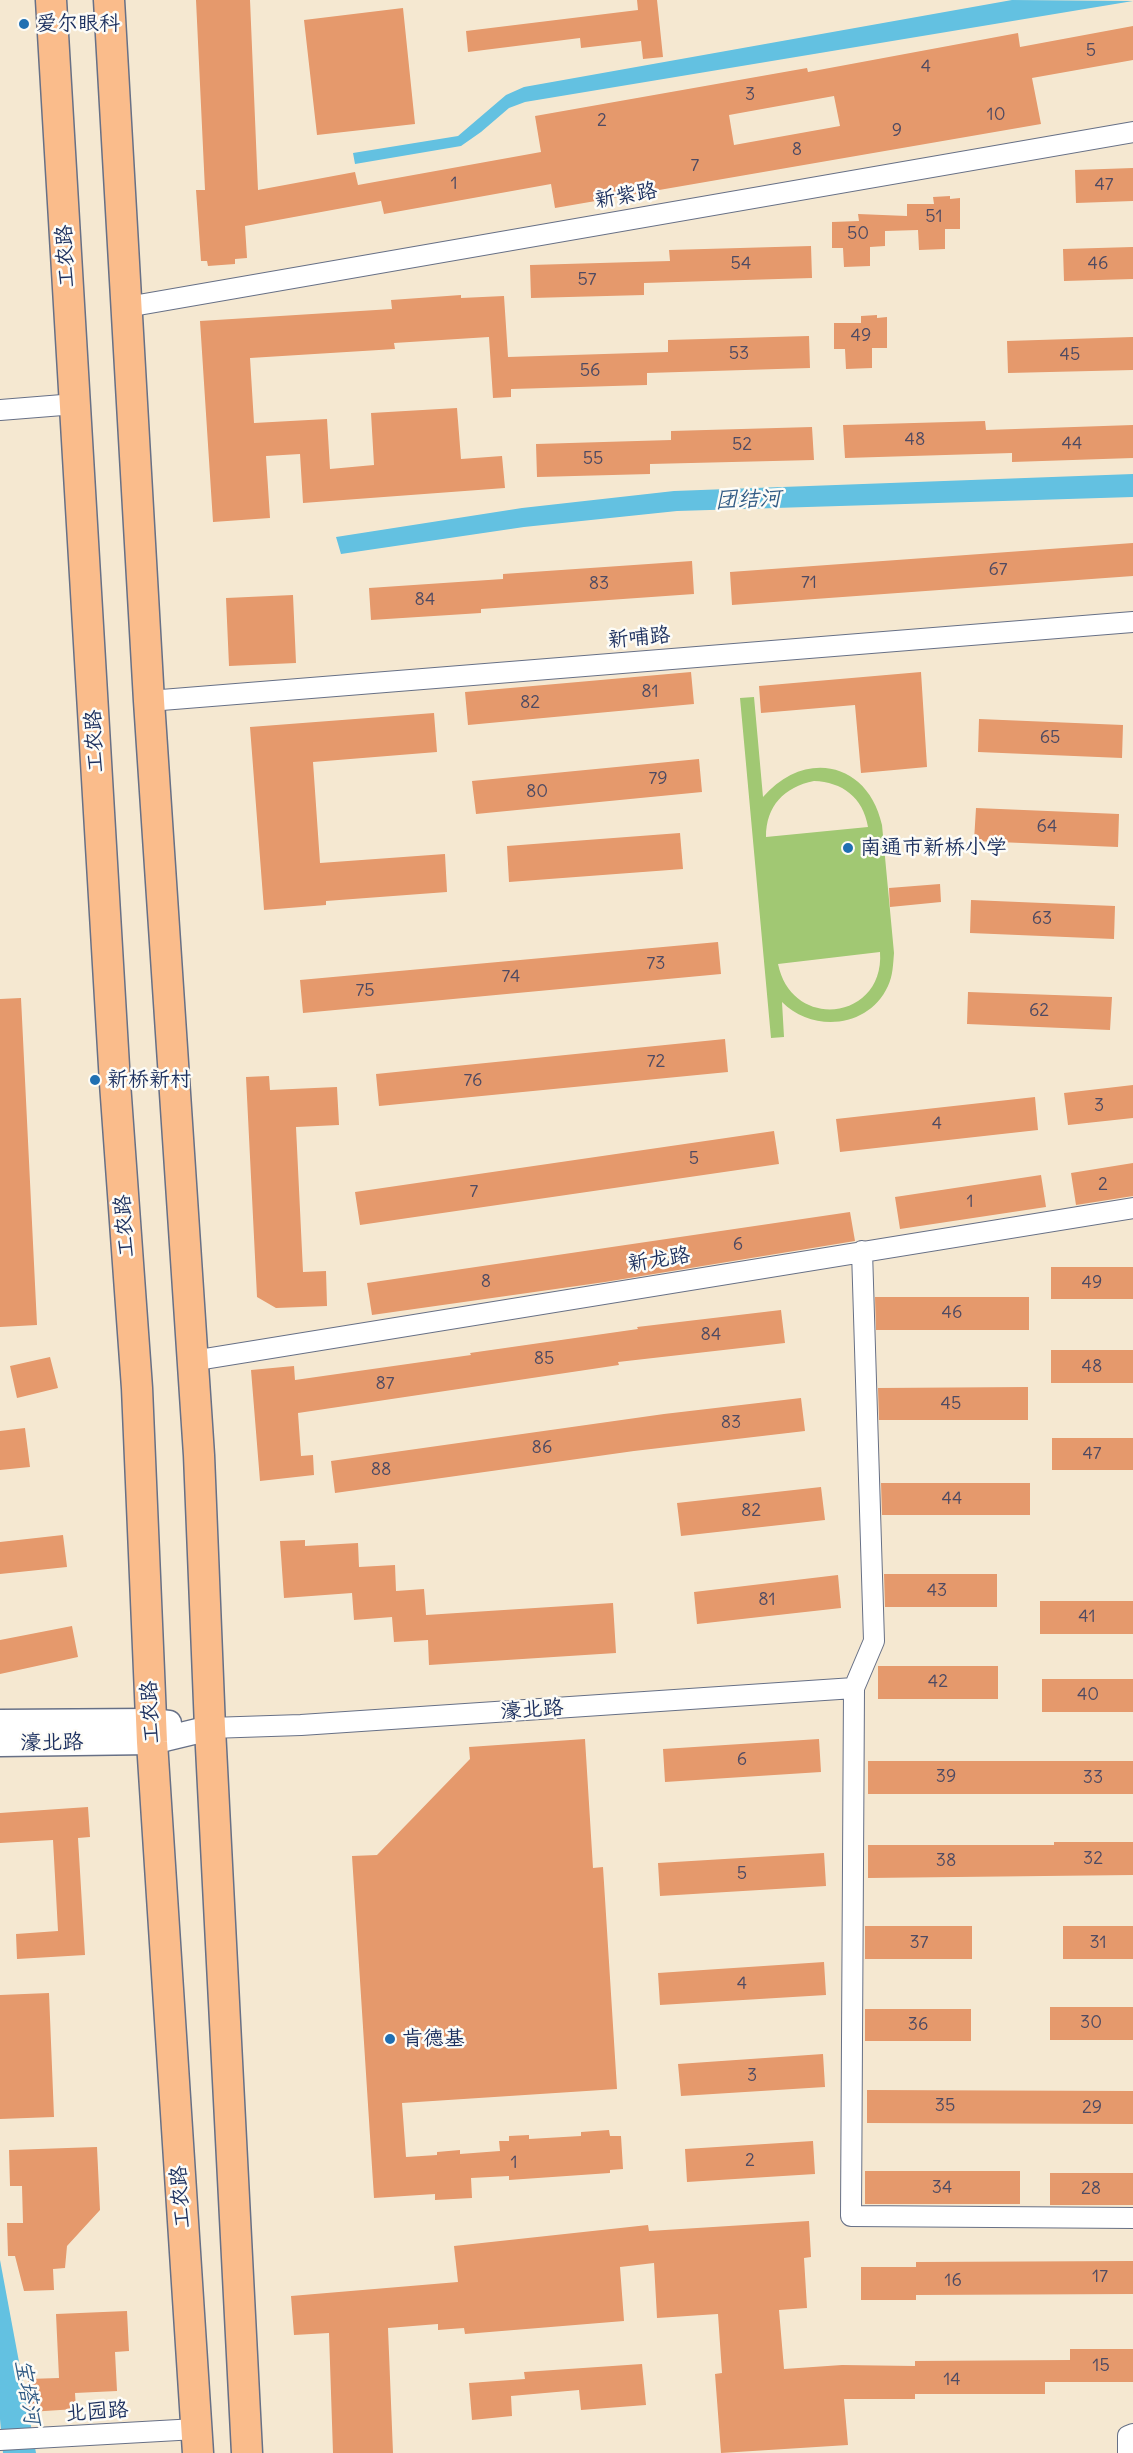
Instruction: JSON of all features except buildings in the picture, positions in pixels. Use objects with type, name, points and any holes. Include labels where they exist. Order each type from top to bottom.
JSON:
[{"type":"main road","name":"工农路","points":[[51,0],[115,1083],[137,1388],[152,1731],[197,2441]]},
{"type":"main road","points":[[109,0],[149,701],[192,1361],[247,2453]]},
{"type":"street","name":"新紫路","points":[[127,307],[1133,132]]},
{"type":"street","points":[[0,410],[75,404]]},
{"type":"street","name":"新哺路","points":[[149,701],[1133,622]]},
{"type":"street","name":"新龙路","points":[[192,1361],[1133,1208]]},
{"type":"street","points":[[862,1251],[874,1641],[854,1688],[851,2216],[1133,2218]]},
{"type":"street","name":"濠北路","points":[[0,1744],[152,1731],[301,1725],[854,1688]]},
{"type":"street","name":"濠北路","points":[[0,1722],[152,1731]]},
{"type":"street","points":[[1128,2453],[1128,2436],[1133,2434]]},
{"type":"street","name":"北园路","points":[[0,2440],[197,2441]]},
{"type":"green space","points":[[754,697],[763,797],[779,782],[797,772],[815,768],[833,769],[849,775],[863,787],[875,803],[882,825],[894,953],[888,986],[868,1011],[854,1018],[840,1021],[824,1022],[809,1018],[795,1012],[782,1002],[784,1037],[771,1038],[740,698]],"holes":[[[814,781],[834,784],[850,793],[861,807],[868,827],[766,837],[769,816],[773,807],[786,793]],[[880,952],[878,975],[868,992],[854,1004],[836,1009],[818,1008],[801,1000],[787,986],[778,964]]]},
{"type":"water","points":[[1012,0],[1133,1],[525,102],[509,108],[461,146],[355,164],[353,153],[458,136],[506,95],[524,87]]},
{"type":"water","name":"团结河","points":[[1133,474],[1133,497],[677,511],[524,527],[341,554],[336,537],[522,508],[674,491]]},
{"type":"water","points":[[0,2260],[36,2453],[3,2453],[0,2419]]},
{"type":"place","name":"爱尔眼科","points":[[24,24]]},
{"type":"place","name":"南通市新桥小学","points":[[848,848]]},
{"type":"place","name":"新桥新村","points":[[95,1080]]},
{"type":"place","name":"肯德基","points":[[390,2039]]},
{"type":"water label","name":"宝塔河","points":[[27,2392]]}]
